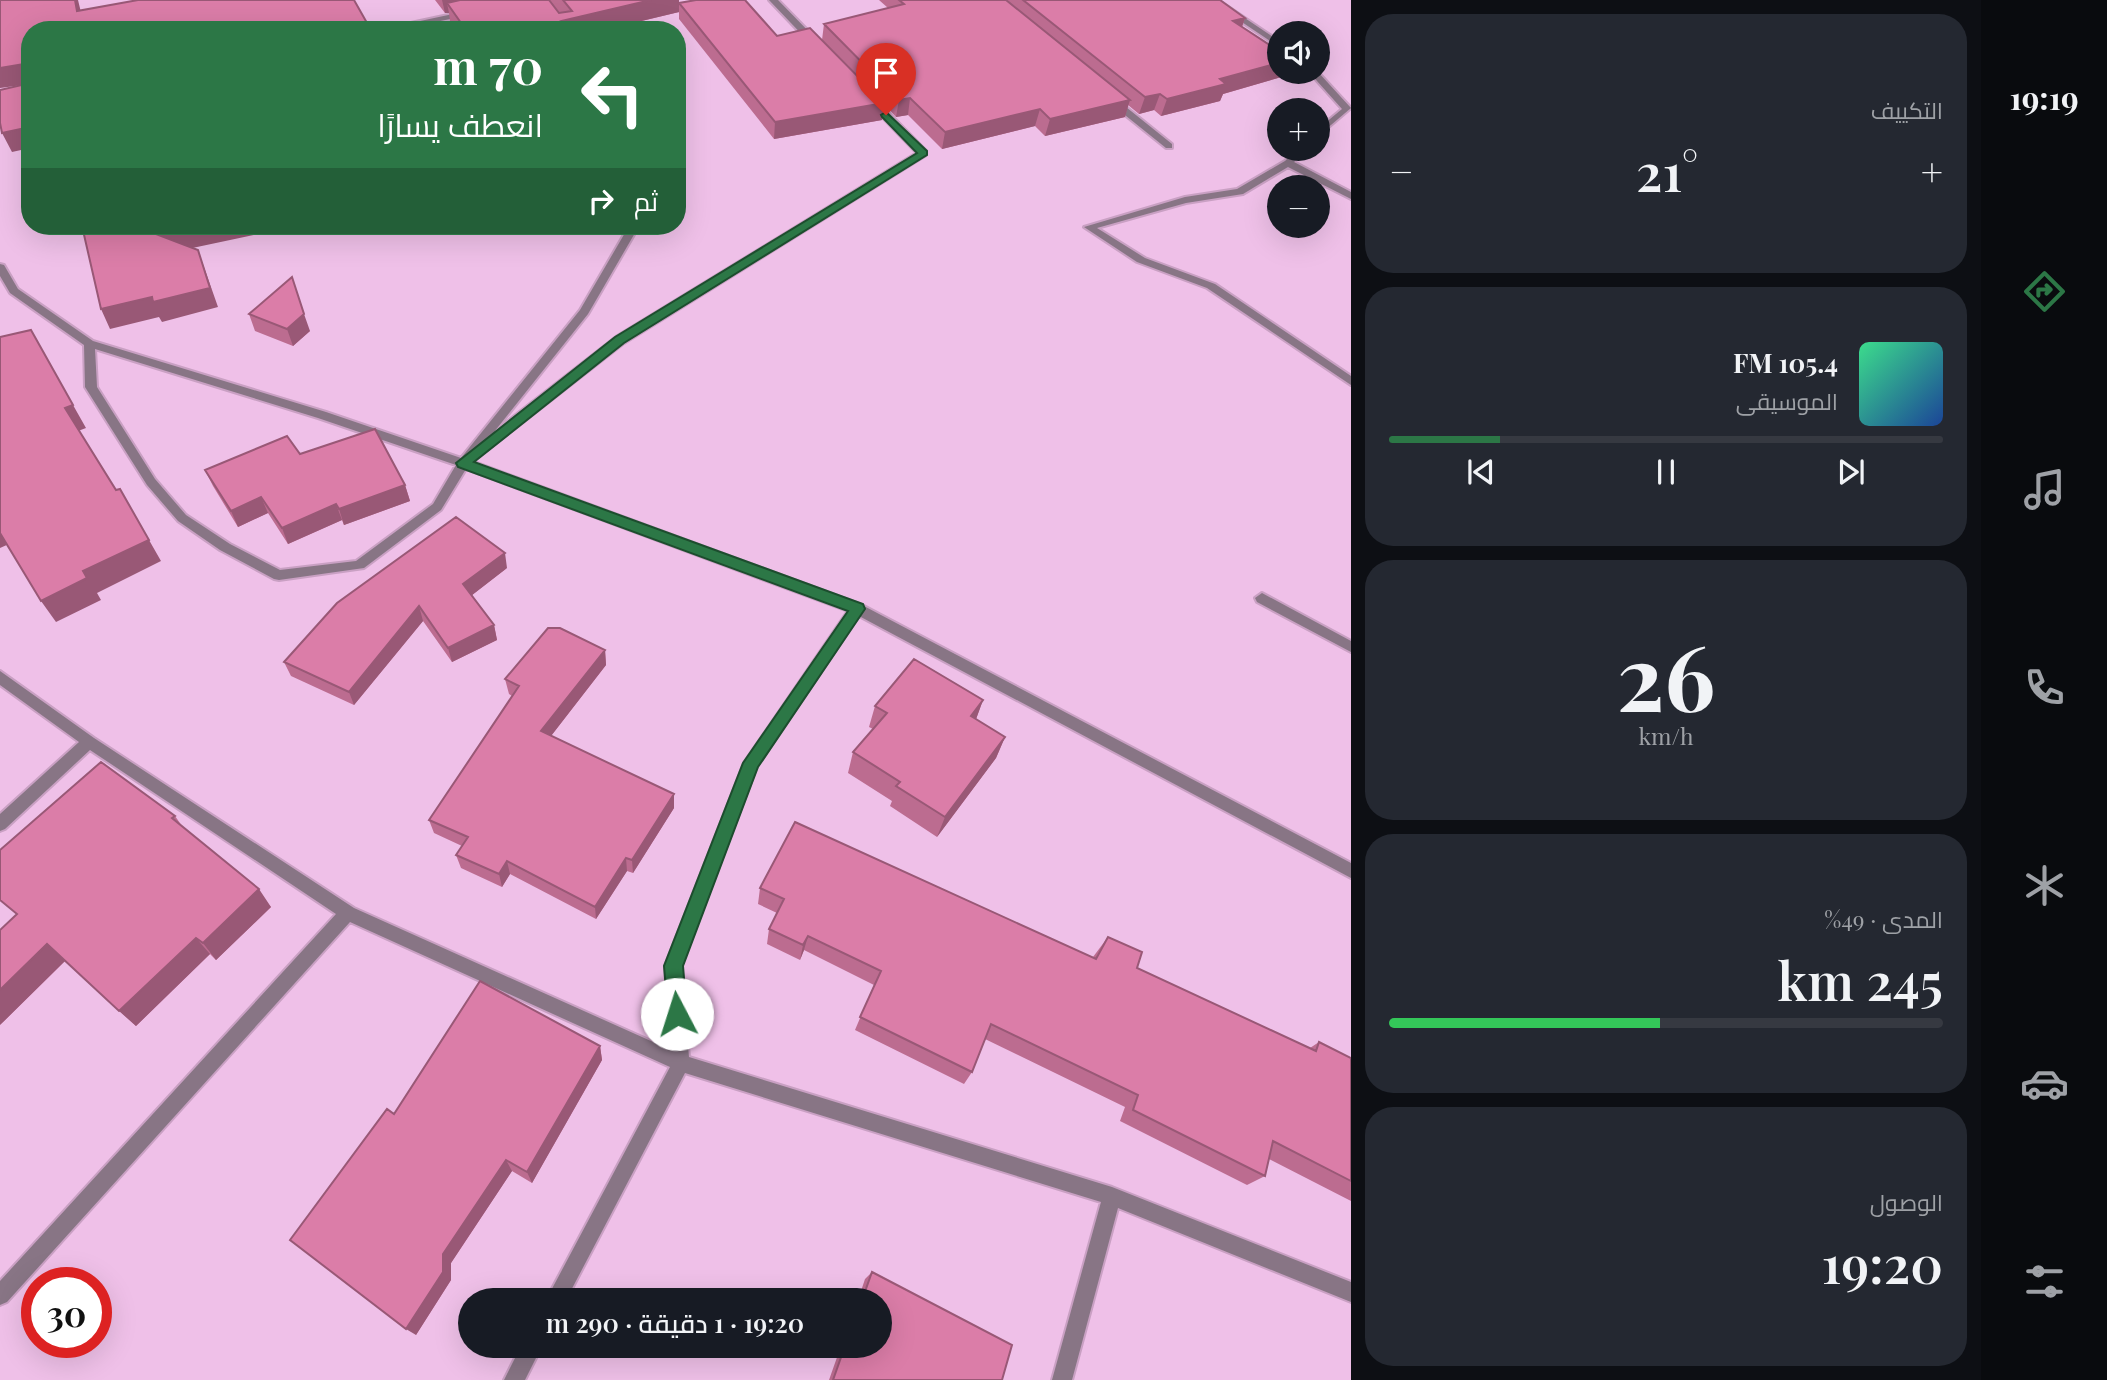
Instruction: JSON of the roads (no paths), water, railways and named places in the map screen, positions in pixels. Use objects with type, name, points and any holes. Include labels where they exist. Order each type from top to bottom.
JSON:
[{"type":"street","points":[[773,0],[820,48]]},
{"type":"street","points":[[1213,0],[1267,38]]},
{"type":"street","points":[[427,21],[483,10]]},
{"type":"street","points":[[1324,84],[1347,109],[1330,123]]},
{"type":"street","points":[[1106,95],[1169,146]]},
{"type":"street","points":[[463,463],[620,340],[923,153],[867,96]]},
{"type":"street","points":[[1351,196],[1287,163],[1240,192],[1185,200],[1089,227],[1140,260],[1211,286],[1351,381]]},
{"type":"street","points":[[89,344],[91,387],[150,482],[182,518],[225,547],[279,575],[359,565],[437,507],[463,463],[583,312],[629,235]]},
{"type":"street","points":[[0,267],[14,291],[89,344],[322,415],[463,463],[858,609],[1351,871]]},
{"type":"street","points":[[1262,598],[1351,647]]},
{"type":"street","points":[[562,1288],[681,1063],[673,966],[716,848],[751,763],[858,609]]},
{"type":"street","points":[[0,677],[89,742],[348,913],[681,1063],[1112,1196],[1351,1292]]},
{"type":"street","points":[[0,824],[89,742]]},
{"type":"street","points":[[0,1295],[348,913]]},
{"type":"street","points":[[1062,1380],[1112,1196]]},
{"type":"street","points":[[514,1380],[526,1358]]}]
